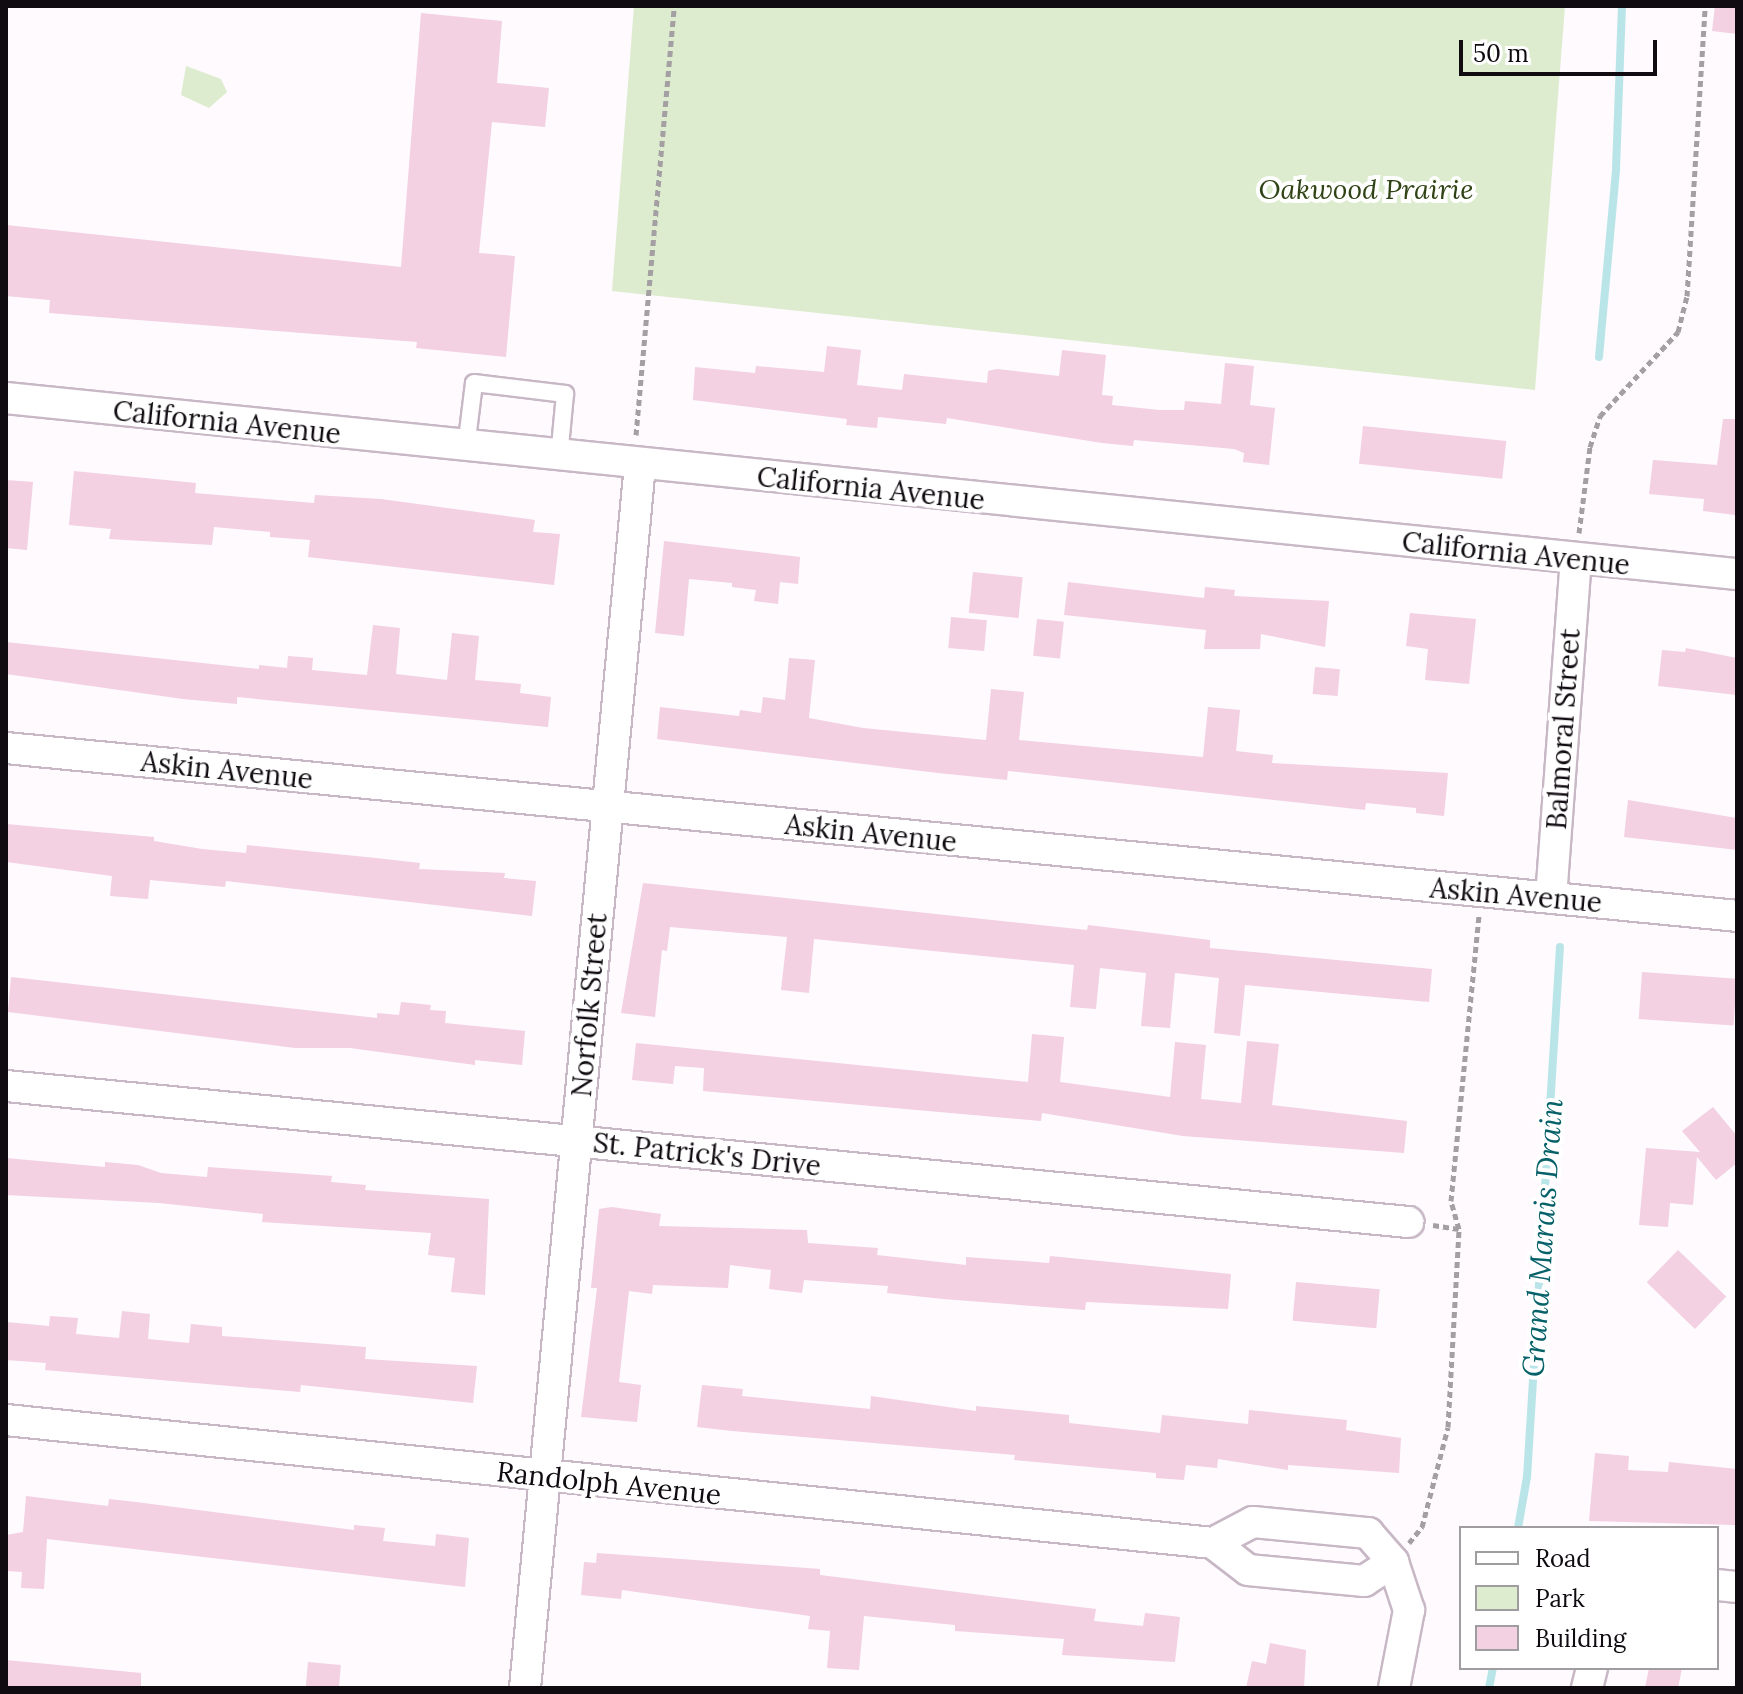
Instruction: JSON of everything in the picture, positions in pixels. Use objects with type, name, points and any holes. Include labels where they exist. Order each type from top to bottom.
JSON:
[{"type":"street","name":"California Avenue","points":[[6,398],[559,458],[1577,550],[1737,574]]},
{"type":"street","name":"Norfolk Street","points":[[525,1688],[640,465]]},
{"type":"street","name":"Balmoral Street","points":[[1551,898],[1577,550]]},
{"type":"street","name":"Askin Avenue","points":[[6,748],[1737,916]]},
{"type":"street","name":"St. Patrick's Drive","points":[[6,1086],[1408,1222]]},
{"type":"street","name":"Randolph Avenue","points":[[6,1420],[1213,1543]]},
{"type":"street","points":[[1253,1522],[1368,1533],[1402,1551],[1364,1581],[1248,1570],[1213,1543],[1253,1522]]},
{"type":"street","points":[[1394,1688],[1409,1610],[1402,1551]]},
{"type":"lane","points":[[466,448],[474,383],[565,394],[559,458]]},
{"type":"path","points":[[635,426],[674,6]]},
{"type":"path","points":[[1577,550],[1590,447],[1600,416],[1678,332],[1687,296],[1705,6]]},
{"type":"path","points":[[1402,1551],[1422,1527],[1448,1427],[1459,1229],[1451,1201],[1480,907]]},
{"type":"green space","name":"Oakwood Prairie","points":[[634,6],[1565,6],[1535,390],[612,291]]},
{"type":"green space","points":[[186,66],[221,79],[227,92],[209,108],[181,95]]},
{"type":"building","points":[[1715,6],[1737,6],[1737,34],[1712,31]]},
{"type":"building","points":[[421,13],[502,21],[497,83],[549,88],[545,127],[492,122],[479,253],[515,256],[506,357],[416,348],[417,342],[49,313],[50,300],[6,296],[6,225],[401,267]]},
{"type":"building","points":[[827,346],[861,350],[857,385],[902,390],[904,374],[987,383],[988,371],[997,369],[1059,376],[1062,350],[1106,355],[1102,395],[1113,396],[1112,405],[1159,410],[1184,410],[1185,401],[1221,404],[1225,363],[1254,366],[1250,405],[1275,408],[1269,465],[1243,462],[1244,453],[1234,449],[1134,440],[1133,446],[1102,443],[947,418],[946,424],[878,417],[877,428],[846,425],[847,419],[693,400],[695,367],[755,373],[756,366],[824,372]]},
{"type":"building","points":[[1723,419],[1737,419],[1735,515],[1703,511],[1704,499],[1649,494],[1653,460],[1717,465]]},
{"type":"building","points":[[1363,426],[1506,441],[1502,479],[1359,464]]},
{"type":"building","points":[[74,471],[196,483],[195,493],[314,503],[315,495],[381,499],[535,520],[533,532],[560,534],[554,585],[308,557],[310,540],[270,537],[270,532],[214,527],[212,545],[109,539],[111,529],[69,525]]},
{"type":"building","points":[[6,480],[33,482],[27,550],[6,548]]},
{"type":"building","points":[[664,541],[800,557],[798,584],[780,582],[778,604],[754,601],[756,590],[732,587],[732,583],[689,579],[684,636],[655,633]]},
{"type":"building","points":[[973,572],[1023,577],[1018,618],[969,613]]},
{"type":"building","points":[[1068,582],[1204,598],[1205,587],[1235,590],[1234,596],[1329,601],[1325,647],[1261,634],[1260,649],[1204,649],[1206,630],[1064,615]]},
{"type":"building","points":[[1410,613],[1476,619],[1469,684],[1425,680],[1428,649],[1406,646]]},
{"type":"building","points":[[951,617],[987,620],[984,651],[948,648]]},
{"type":"building","points":[[1037,619],[1064,622],[1060,659],[1033,656]]},
{"type":"building","points":[[373,625],[400,628],[396,674],[447,680],[452,633],[479,636],[475,680],[521,684],[520,693],[551,697],[548,727],[237,697],[237,704],[183,699],[6,674],[6,642],[259,669],[259,665],[287,668],[288,656],[313,658],[312,670],[367,675]]},
{"type":"building","points":[[1686,648],[1737,658],[1737,695],[1658,686],[1662,650],[1685,652]]},
{"type":"building","points":[[789,658],[815,660],[809,718],[863,728],[986,740],[991,689],[1024,692],[1019,740],[1203,757],[1208,707],[1240,710],[1236,751],[1273,755],[1272,763],[1448,773],[1444,816],[1416,813],[1416,808],[1366,803],[1365,810],[1008,771],[1007,780],[657,739],[660,707],[739,716],[740,710],[761,713],[763,697],[785,700]]},
{"type":"building","points":[[1315,667],[1340,669],[1338,696],[1313,694]]},
{"type":"building","points":[[1628,800],[1737,818],[1737,850],[1624,837]]},
{"type":"building","points":[[6,824],[154,837],[154,841],[202,849],[246,853],[247,845],[420,863],[419,869],[505,873],[504,878],[536,881],[532,916],[226,881],[225,887],[150,880],[148,899],[110,896],[112,876],[6,862]]},
{"type":"building","points":[[643,883],[1087,930],[1088,925],[1210,940],[1210,948],[1432,969],[1429,1002],[1245,985],[1240,1036],[1214,1033],[1219,978],[1175,973],[1170,1028],[1141,1026],[1146,973],[1100,968],[1096,1009],[1070,1007],[1074,965],[814,939],[809,993],[781,990],[787,937],[670,927],[667,951],[662,950],[655,1017],[621,1013]]},
{"type":"building","points":[[1642,972],[1737,979],[1733,1026],[1639,1019]]},
{"type":"building","points":[[11,977],[377,1018],[377,1013],[399,1015],[401,1002],[431,1005],[430,1010],[446,1011],[445,1023],[525,1031],[522,1065],[475,1060],[475,1065],[350,1048],[295,1048],[8,1012]]},
{"type":"building","points":[[1032,1034],[1064,1037],[1060,1082],[1170,1097],[1175,1042],[1206,1045],[1201,1099],[1241,1103],[1247,1041],[1279,1044],[1272,1105],[1407,1121],[1404,1153],[1183,1136],[1042,1113],[1041,1121],[703,1091],[704,1068],[675,1066],[673,1084],[632,1080],[636,1043],[1028,1082]]},
{"type":"building","points":[[1713,1107],[1737,1136],[1737,1163],[1716,1180],[1697,1157],[1693,1205],[1670,1203],[1668,1227],[1639,1225],[1646,1148],[1700,1152],[1682,1131]]},
{"type":"building","points":[[6,1158],[105,1167],[105,1162],[138,1165],[161,1173],[207,1177],[208,1167],[332,1176],[331,1182],[366,1185],[365,1190],[489,1199],[485,1295],[451,1292],[455,1258],[428,1255],[431,1233],[262,1222],[263,1214],[159,1203],[6,1195]]},
{"type":"building","points":[[612,1207],[661,1214],[659,1226],[807,1230],[808,1243],[878,1248],[877,1255],[966,1265],[966,1257],[1049,1263],[1050,1256],[1231,1274],[1228,1309],[1086,1302],[1085,1310],[943,1299],[887,1293],[888,1286],[804,1280],[802,1293],[769,1289],[771,1270],[730,1265],[728,1288],[653,1285],[652,1294],[629,1291],[619,1382],[641,1385],[637,1422],[581,1417],[597,1288],[591,1288],[599,1209]]},
{"type":"building","points":[[1678,1250],[1726,1297],[1695,1329],[1647,1282]]},
{"type":"building","points":[[1296,1282],[1380,1289],[1376,1328],[1293,1321]]},
{"type":"building","points":[[122,1311],[150,1314],[148,1339],[189,1343],[191,1324],[222,1327],[222,1336],[366,1347],[365,1359],[477,1366],[473,1403],[301,1385],[300,1392],[45,1370],[46,1363],[6,1360],[6,1322],[49,1326],[50,1316],[78,1318],[76,1334],[119,1338]]},
{"type":"building","points":[[702,1385],[743,1389],[742,1396],[870,1409],[871,1396],[976,1411],[976,1406],[1069,1415],[1069,1423],[1160,1433],[1162,1415],[1248,1424],[1249,1410],[1347,1420],[1346,1430],[1401,1438],[1399,1473],[1288,1465],[1288,1470],[1218,1459],[1217,1468],[1186,1465],[1184,1480],[1156,1478],[1156,1473],[1014,1460],[1015,1455],[697,1427]]},
{"type":"building","points":[[1595,1453],[1629,1456],[1628,1470],[1668,1472],[1669,1462],[1737,1469],[1735,1525],[1589,1521]]},
{"type":"building","points":[[26,1496],[108,1506],[109,1499],[354,1530],[354,1525],[385,1528],[383,1541],[435,1546],[436,1534],[469,1538],[465,1587],[47,1539],[44,1589],[21,1588],[22,1572],[6,1571],[6,1535],[23,1532]]},
{"type":"building","points":[[597,1553],[820,1569],[820,1575],[1096,1609],[1094,1621],[1143,1626],[1145,1613],[1180,1617],[1175,1662],[1062,1655],[1064,1639],[955,1631],[955,1625],[864,1616],[859,1670],[827,1668],[830,1631],[808,1629],[810,1616],[622,1590],[621,1599],[581,1595],[584,1562],[596,1563]]},
{"type":"building","points":[[1270,1643],[1306,1650],[1304,1688],[1246,1688],[1252,1661],[1266,1664]]},
{"type":"building","points":[[6,1660],[141,1673],[141,1688],[6,1688]]},
{"type":"building","points":[[308,1662],[341,1665],[339,1688],[306,1688]]},
{"type":"building","points":[[1649,1670],[1682,1670],[1678,1688],[1645,1688]]},
{"type":"waterway","name":"Grand Marais Drain","points":[[1599,357],[1616,169],[1622,6]]},
{"type":"waterway","name":"Grand Marais Drain","points":[[1518,1526],[1527,1477],[1560,947]]},
{"type":"waterway","name":"Grand Marais Drain","points":[[1489,1688],[1493,1670]]}]
